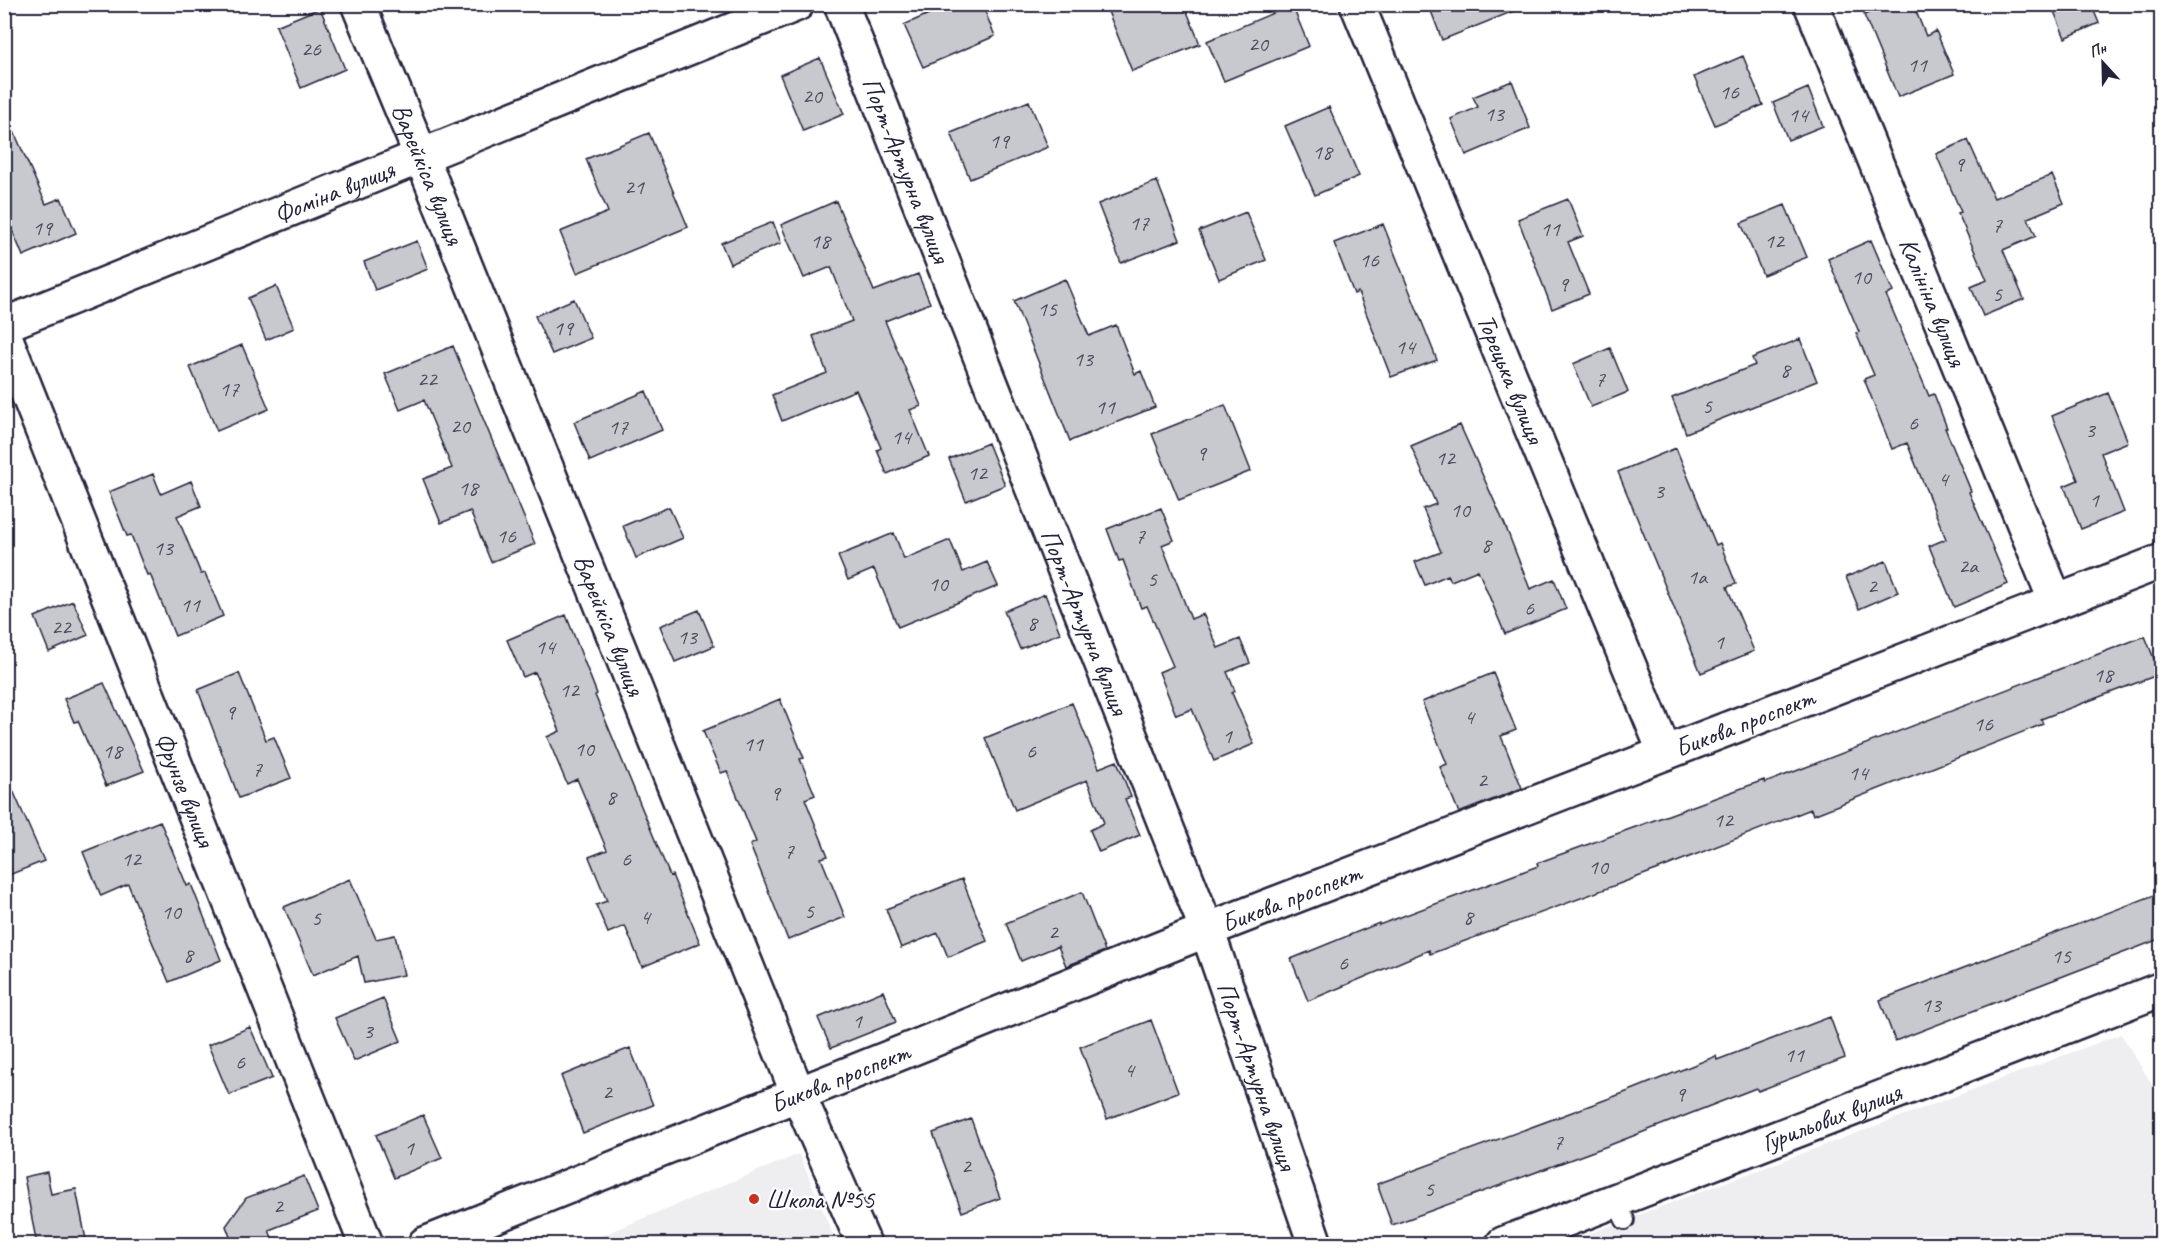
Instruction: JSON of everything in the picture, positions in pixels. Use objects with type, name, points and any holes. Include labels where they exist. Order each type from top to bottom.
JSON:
[{"type":"street","name":"Варейкіса вулиця","points":[[358,4],[798,1094],[864,1245]]},
{"type":"street","name":"Фоміна вулиця","points":[[4,325],[422,158],[797,4]]},
{"type":"street","name":"Порт-Артурна вулиця","points":[[842,4],[1207,930],[1315,1245]]},
{"type":"street","name":"Торецька вулиця","points":[[1357,4],[1665,753]]},
{"type":"street","name":"Калініна вулиця","points":[[1811,4],[2056,602]]},
{"type":"street","name":"Фрунзе вулиця","points":[[4,334],[366,1245]]},
{"type":"street","name":"Бикова проспект","points":[[425,1245],[1207,930],[2162,561]]},
{"type":"street","name":"Гурильових вулиця","points":[[1503,1245],[1621,1210],[2162,989]]},
{"type":"shaded area","points":[[2121,1034],[2161,1099],[2161,1244],[1571,1244],[1569,1241]]},
{"type":"shaded area","name":"Школа №55","points":[[799,1154],[837,1244],[581,1244]]},
{"type":"building","points":[[951,4],[982,4],[995,36],[923,67],[904,25]]},
{"type":"building","points":[[1105,4],[1184,4],[1200,44],[1132,71]]},
{"type":"building","points":[[1447,4],[1526,4],[1526,6],[1442,40],[1431,11]]},
{"type":"building","points":[[1889,4],[1913,4],[1926,36],[1936,31],[1954,74],[1898,97],[1864,15]]},
{"type":"building","points":[[2051,4],[2091,4],[2099,23],[2065,38]]},
{"type":"building","points":[[1292,5],[1309,46],[1224,81],[1207,41]]},
{"type":"building","points":[[320,8],[345,69],[301,88],[276,26]]},
{"type":"building","points":[[1743,56],[1763,105],[1715,125],[1694,77]]},
{"type":"building","points":[[820,58],[844,114],[803,131],[780,75]]},
{"type":"building","points":[[1512,81],[1530,128],[1466,155],[1451,119],[1478,107],[1473,97]]},
{"type":"building","points":[[1808,88],[1823,126],[1788,140],[1773,103]]},
{"type":"building","points":[[1029,101],[1048,147],[970,179],[951,133]]},
{"type":"building","points":[[1329,107],[1359,176],[1315,195],[1285,126]]},
{"type":"building","points":[[4,109],[46,204],[61,198],[76,233],[23,256],[8,220],[4,220]]},
{"type":"building","points":[[649,133],[688,227],[577,273],[560,232],[608,212],[586,159]]},
{"type":"building","points":[[1968,140],[1994,198],[2052,175],[2064,203],[2028,218],[2036,236],[2003,250],[2024,299],[1983,316],[1971,287],[1987,280],[1936,154]]},
{"type":"building","points":[[1157,181],[1180,240],[1121,263],[1098,204]]},
{"type":"building","points":[[1568,199],[1583,236],[1568,242],[1589,294],[1552,309],[1518,219]]},
{"type":"building","points":[[836,201],[874,291],[918,274],[930,303],[885,321],[921,406],[910,410],[929,456],[887,474],[877,450],[881,448],[856,390],[782,421],[772,395],[827,373],[813,336],[852,321],[831,267],[804,278],[781,225]]},
{"type":"building","points":[[1785,205],[1807,257],[1763,275],[1741,223]]},
{"type":"building","points":[[1246,212],[1266,260],[1219,279],[1199,231]]},
{"type":"building","points":[[773,222],[781,243],[730,264],[721,243]]},
{"type":"building","points":[[1383,224],[1437,360],[1391,377],[1358,292],[1354,294],[1334,243]]},
{"type":"building","points":[[1871,240],[1893,292],[1886,295],[1929,396],[1934,394],[1947,428],[1945,428],[1971,491],[1969,492],[2008,584],[1954,607],[1929,546],[1946,539],[1907,443],[1892,449],[1864,379],[1874,375],[1856,333],[1859,332],[1828,259]]},
{"type":"building","points":[[417,241],[428,269],[375,290],[364,262]]},
{"type":"building","points":[[1065,279],[1089,336],[1116,325],[1135,374],[1141,371],[1155,407],[1070,441],[1014,301]]},
{"type":"building","points":[[276,286],[294,328],[266,340],[248,298]]},
{"type":"building","points":[[574,299],[591,338],[552,354],[535,316]]},
{"type":"building","points":[[1800,339],[1817,381],[1686,433],[1672,398],[1755,365],[1752,358]]},
{"type":"building","points":[[242,345],[269,409],[217,431],[190,367]]},
{"type":"building","points":[[453,346],[535,544],[491,562],[470,511],[441,523],[423,479],[452,468],[424,400],[400,410],[385,374]]},
{"type":"building","points":[[1610,348],[1628,392],[1591,407],[1573,364]]},
{"type":"building","points":[[646,391],[662,430],[590,461],[574,422]]},
{"type":"building","points":[[2108,393],[2128,442],[2101,453],[2124,512],[2081,529],[2064,486],[2078,480],[2052,416]]},
{"type":"building","points":[[1225,405],[1251,471],[1179,500],[1152,434]]},
{"type":"building","points":[[1460,425],[1505,525],[1530,589],[1554,579],[1566,609],[1505,634],[1478,570],[1451,581],[1448,575],[1425,585],[1415,562],[1441,552],[1423,509],[1436,504],[1411,446]]},
{"type":"building","points":[[988,443],[1005,485],[966,501],[949,459]]},
{"type":"building","points":[[1676,448],[1716,545],[1720,543],[1736,584],[1727,587],[1754,651],[1701,673],[1618,472]]},
{"type":"building","points":[[153,474],[161,494],[191,481],[201,506],[177,516],[201,574],[205,573],[223,616],[175,636],[150,574],[147,575],[131,535],[127,536],[109,492]]},
{"type":"building","points":[[669,507],[683,538],[636,558],[623,526]]},
{"type":"building","points":[[1161,508],[1174,540],[1162,545],[1191,619],[1203,614],[1218,648],[1240,639],[1250,663],[1227,672],[1235,691],[1232,693],[1254,744],[1214,761],[1192,709],[1176,715],[1159,672],[1173,666],[1147,606],[1141,608],[1123,560],[1119,561],[1107,529]]},
{"type":"building","points":[[894,533],[904,559],[950,540],[963,572],[987,562],[998,586],[898,627],[874,569],[848,580],[838,556]]},
{"type":"building","points":[[1886,561],[1898,592],[1859,609],[1846,577]]},
{"type":"building","points":[[1045,594],[1060,633],[1020,649],[1004,611]]},
{"type":"building","points":[[73,601],[88,635],[49,652],[35,617]]},
{"type":"building","points":[[699,610],[714,646],[675,662],[660,626]]},
{"type":"building","points":[[566,615],[597,694],[595,695],[700,943],[642,967],[625,926],[608,933],[596,905],[607,901],[589,857],[607,850],[577,779],[567,784],[547,737],[560,731],[535,672],[523,677],[507,640]]},
{"type":"building","points":[[2145,636],[2160,674],[2041,719],[2043,724],[1813,815],[1811,809],[1659,869],[1430,954],[1429,950],[1308,1001],[1291,959],[1379,923],[1379,925],[1538,866],[1537,863],[1764,780],[1765,783]]},
{"type":"building","points":[[239,673],[266,740],[274,737],[291,778],[239,798],[198,690]]},
{"type":"building","points":[[1493,673],[1516,730],[1501,736],[1522,788],[1459,813],[1440,767],[1447,764],[1422,702]]},
{"type":"building","points":[[104,683],[144,771],[106,786],[78,721],[74,722],[64,699]]},
{"type":"building","points":[[780,699],[804,758],[800,759],[815,795],[805,799],[828,856],[821,858],[845,917],[788,940],[750,845],[756,842],[727,771],[721,773],[703,731]]},
{"type":"building","points":[[1072,703],[1099,768],[1117,761],[1131,797],[1125,799],[1140,835],[1099,852],[1090,830],[1104,823],[1087,780],[1015,810],[985,738]]},
{"type":"building","points":[[4,770],[44,861],[4,877]]},
{"type":"building","points":[[160,821],[187,886],[191,884],[221,960],[169,982],[128,884],[101,896],[83,852]]},
{"type":"building","points":[[350,879],[376,939],[395,935],[404,975],[364,983],[358,956],[313,975],[284,907]]},
{"type":"building","points":[[962,879],[987,941],[948,957],[938,933],[901,948],[886,909]]},
{"type":"building","points":[[1082,892],[1105,951],[1066,966],[1058,946],[1021,961],[1006,923]]},
{"type":"building","points":[[2162,892],[2162,938],[1895,1041],[1880,1000]]},
{"type":"building","points":[[883,991],[896,1022],[831,1048],[818,1018]]},
{"type":"building","points":[[383,998],[401,1041],[354,1061],[335,1018]]},
{"type":"building","points":[[1830,1017],[1845,1058],[1758,1091],[1756,1088],[1610,1145],[1392,1225],[1377,1184],[1629,1091],[1716,1056],[1717,1060]]},
{"type":"building","points":[[1151,1020],[1178,1092],[1107,1119],[1080,1047]]},
{"type":"building","points":[[250,1027],[272,1078],[229,1095],[208,1045]]},
{"type":"building","points":[[630,1048],[653,1105],[583,1133],[561,1076]]},
{"type":"building","points":[[423,1115],[442,1158],[394,1178],[376,1135]]},
{"type":"building","points":[[971,1119],[1000,1198],[962,1212],[933,1133]]},
{"type":"building","points":[[47,1172],[51,1194],[76,1189],[87,1245],[37,1245],[24,1177]]},
{"type":"building","points":[[304,1176],[318,1211],[269,1230],[275,1245],[233,1245],[226,1226],[246,1198]]},
{"type":"place","name":"Школа №55","points":[[754,1199]]}]
